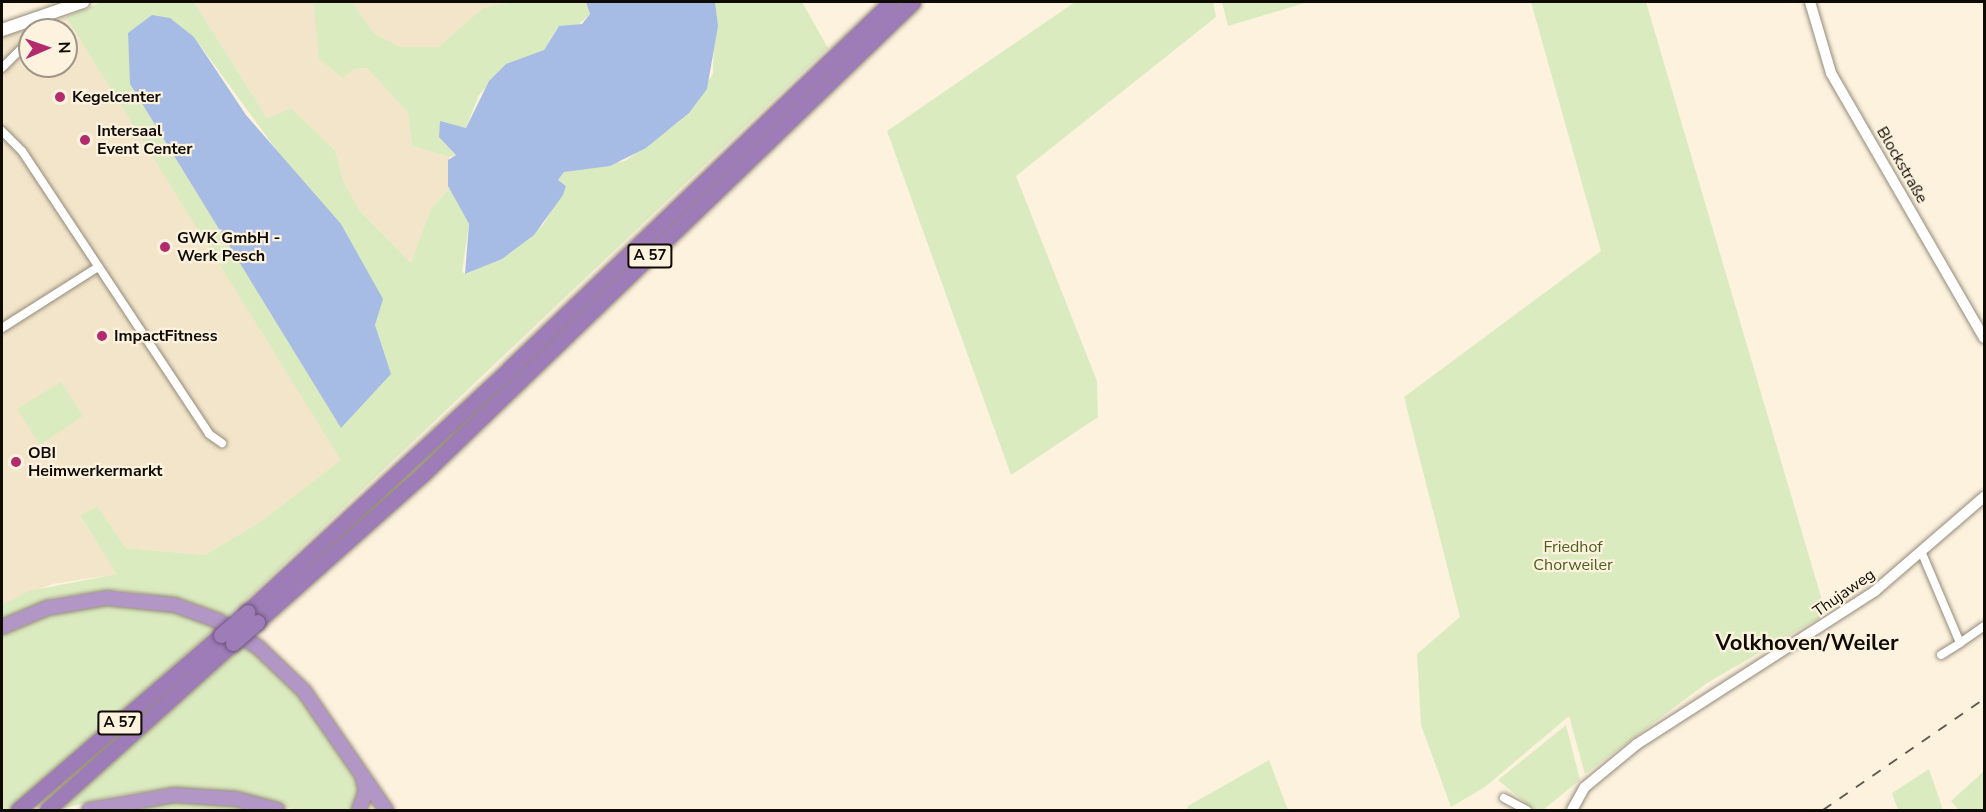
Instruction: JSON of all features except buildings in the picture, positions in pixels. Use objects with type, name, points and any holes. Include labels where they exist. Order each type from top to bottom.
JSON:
[{"type":"highway","name":"A 57","points":[[252,617],[891,2]]},
{"type":"highway","name":"A 57","points":[[18,810],[227,639],[420,476],[913,2]]},
{"type":"highway","points":[[2,627],[37,611],[93,599],[148,600],[193,611],[232,628],[273,659],[350,753],[386,810]]},
{"type":"highway","name":"A 57","points":[[47,810],[227,639]]},
{"type":"highway","points":[[350,753],[365,786],[359,810]]},
{"type":"highway","points":[[89,810],[174,795],[236,799],[278,810]]},
{"type":"main road","points":[[2,30],[83,2]]},
{"type":"street","name":"Blockstraße","points":[[1810,2],[1831,73],[1984,338]]},
{"type":"street","points":[[2,68],[18,52]]},
{"type":"street","points":[[2,131],[22,151],[209,434],[222,442]]},
{"type":"street","points":[[2,328],[98,267]]},
{"type":"street","name":"Thujaweg","points":[[1572,810],[1585,787],[1637,744],[1867,597],[1984,497]]},
{"type":"street","points":[[1921,551],[1960,643]]},
{"type":"street","points":[[1941,655],[1984,626]]},
{"type":"street","points":[[1504,798],[1527,810]]},
{"type":"shaded area","points":[[194,2],[314,2],[353,69],[367,68],[408,113],[412,146],[449,157],[449,188],[430,210],[411,263],[360,211],[344,183],[335,150],[291,108],[267,118]]},
{"type":"shaded area","points":[[352,2],[513,2],[483,8],[438,47],[401,47],[375,34]]},
{"type":"shaded area","points":[[18,32],[18,78],[78,78],[78,36],[342,460],[263,520],[205,555],[126,548],[96,506],[80,517],[118,574],[52,584],[2,605],[2,37]]},
{"type":"green space","points":[[101,2],[194,2],[267,118],[291,108],[335,150],[344,183],[360,211],[411,263],[430,210],[449,188],[469,224],[462,272],[467,274],[511,253],[543,225],[566,186],[558,180],[564,172],[625,161],[680,121],[713,74],[715,2],[802,2],[828,48],[229,616],[181,599],[119,590],[55,597],[2,619],[2,605],[29,591],[117,574],[80,516],[97,506],[126,548],[205,555],[263,520],[341,460],[78,36],[78,18],[67,18]],"holes":[[[194,37],[291,170],[375,325],[390,374],[341,427],[130,84]]]},
{"type":"green space","points":[[314,2],[352,2],[375,34],[401,47],[438,47],[483,8],[513,2],[586,2],[590,14],[578,25],[557,28],[544,50],[504,67],[479,95],[466,128],[440,123],[441,139],[456,155],[449,157],[412,146],[408,113],[367,68],[353,69],[343,78],[319,59]]},
{"type":"green space","points":[[1075,2],[1213,2],[1216,17],[1016,176],[1097,381],[1098,417],[1011,475],[887,131]]},
{"type":"green space","points":[[1222,2],[1308,2],[1228,26]]},
{"type":"green space","name":"Friedhof Chorweiler","points":[[1531,2],[1646,2],[1826,614],[1707,683],[1585,774],[1569,716],[1485,787],[1451,807],[1421,725],[1417,654],[1460,617],[1404,397],[1601,251]]},
{"type":"green space","points":[[61,382],[83,416],[40,445],[17,409]]},
{"type":"green space","points":[[104,603],[177,611],[216,627],[12,810],[2,810],[2,633],[44,614]]},
{"type":"green space","points":[[246,643],[290,683],[361,784],[355,810],[296,810],[240,794],[177,788],[118,795],[56,810]]},
{"type":"green space","points":[[1566,725],[1580,780],[1543,810],[1534,810],[1498,780]]},
{"type":"green space","points":[[1269,760],[1288,810],[1187,810],[1188,806]]},
{"type":"green space","points":[[1929,769],[1943,810],[1898,810],[1892,793]]},
{"type":"green space","points":[[1984,771],[1984,810],[1959,810],[1951,801]]},
{"type":"green space","points":[[170,801],[213,802],[257,810],[114,810]]},
{"type":"water","points":[[586,2],[715,2],[718,26],[707,89],[689,113],[646,148],[610,166],[564,172],[558,180],[566,186],[563,195],[534,235],[502,259],[465,274],[469,224],[448,186],[448,160],[456,155],[439,137],[440,121],[466,128],[489,81],[506,64],[544,50],[559,26],[582,24],[590,14]]},
{"type":"water","points":[[152,15],[170,18],[194,37],[246,115],[341,224],[383,299],[375,325],[391,374],[341,428],[130,84],[128,33]]},
{"type":"railway","points":[[1823,810],[1984,699]]},
{"type":"place","name":"Kegelcenter","points":[[60,97]]},
{"type":"place","name":"Intersaal Event Center","points":[[85,140]]},
{"type":"place","name":"GWK GmbH - Werk Pesch","points":[[165,247]]},
{"type":"place","name":"ImpactFitness","points":[[102,336]]},
{"type":"place","name":"OBI Heimwerkermarkt","points":[[16,462]]},
{"type":"district","name":"Volkhoven/Weiler","points":[[1807,644]]}]
